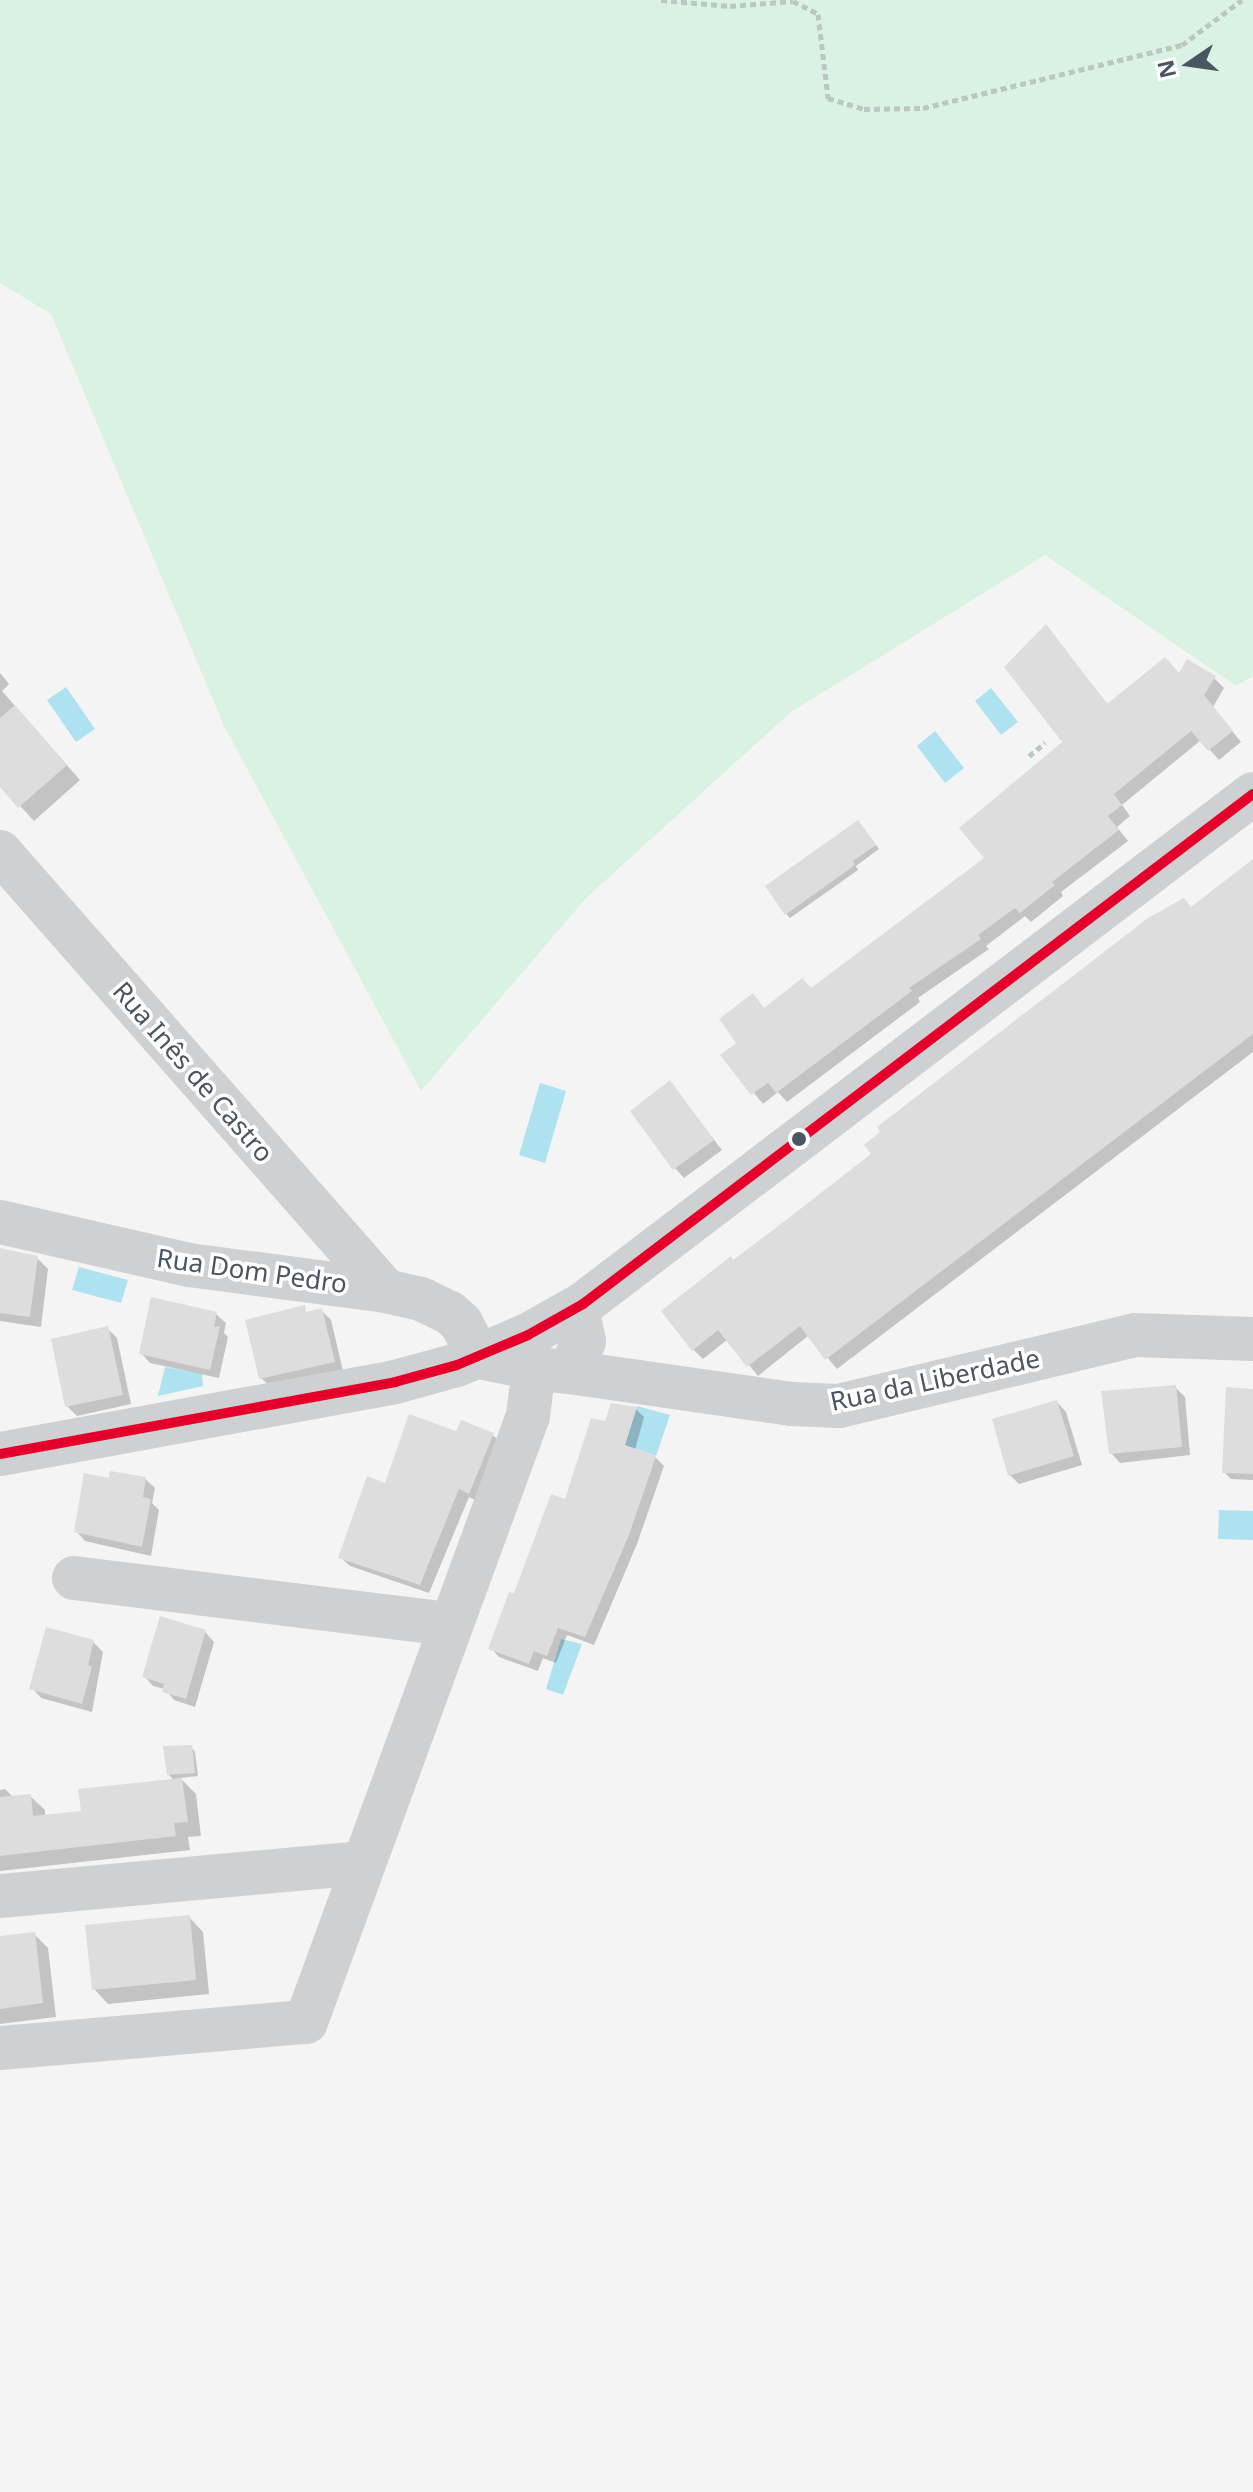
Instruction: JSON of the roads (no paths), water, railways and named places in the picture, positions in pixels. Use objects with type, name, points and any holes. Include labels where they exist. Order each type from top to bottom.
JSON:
[{"type":"street","points":[[0,1454],[395,1382],[486,1354],[577,1308],[1253,794]]},
{"type":"street","name":"Rua Inês de Castro","points":[[0,852],[386,1291]]},
{"type":"street","name":"Rua Dom Pedro","points":[[0,1222],[189,1265],[386,1291],[421,1299],[450,1313],[486,1354]]},
{"type":"street","points":[[0,2048],[306,2022],[449,1624],[528,1416],[552,1370],[584,1341],[577,1308]]},
{"type":"street","name":"Rua da Liberdade","points":[[486,1354],[552,1370],[792,1404],[839,1406],[1135,1335],[1253,1339]]},
{"type":"street","points":[[74,1578],[449,1624]]},
{"type":"street","points":[[0,1896],[364,1863]]},
{"type":"water","points":[[66,687],[95,729],[76,742],[47,700]]},
{"type":"water","points":[[991,688],[1018,722],[1001,735],[975,701]]},
{"type":"water","points":[[935,731],[964,768],[945,783],[917,746]]},
{"type":"water","points":[[540,1083],[566,1091],[545,1163],[519,1155]]},
{"type":"water","points":[[79,1267],[128,1280],[121,1303],[72,1290]]},
{"type":"water","points":[[165,1367],[202,1374],[203,1386],[158,1396]]},
{"type":"water","points":[[637,1406],[670,1415],[656,1456],[625,1445]]},
{"type":"water","points":[[1219,1510],[1253,1511],[1253,1540],[1218,1539]]},
{"type":"water","points":[[561,1639],[582,1644],[563,1695],[546,1689]]}]
